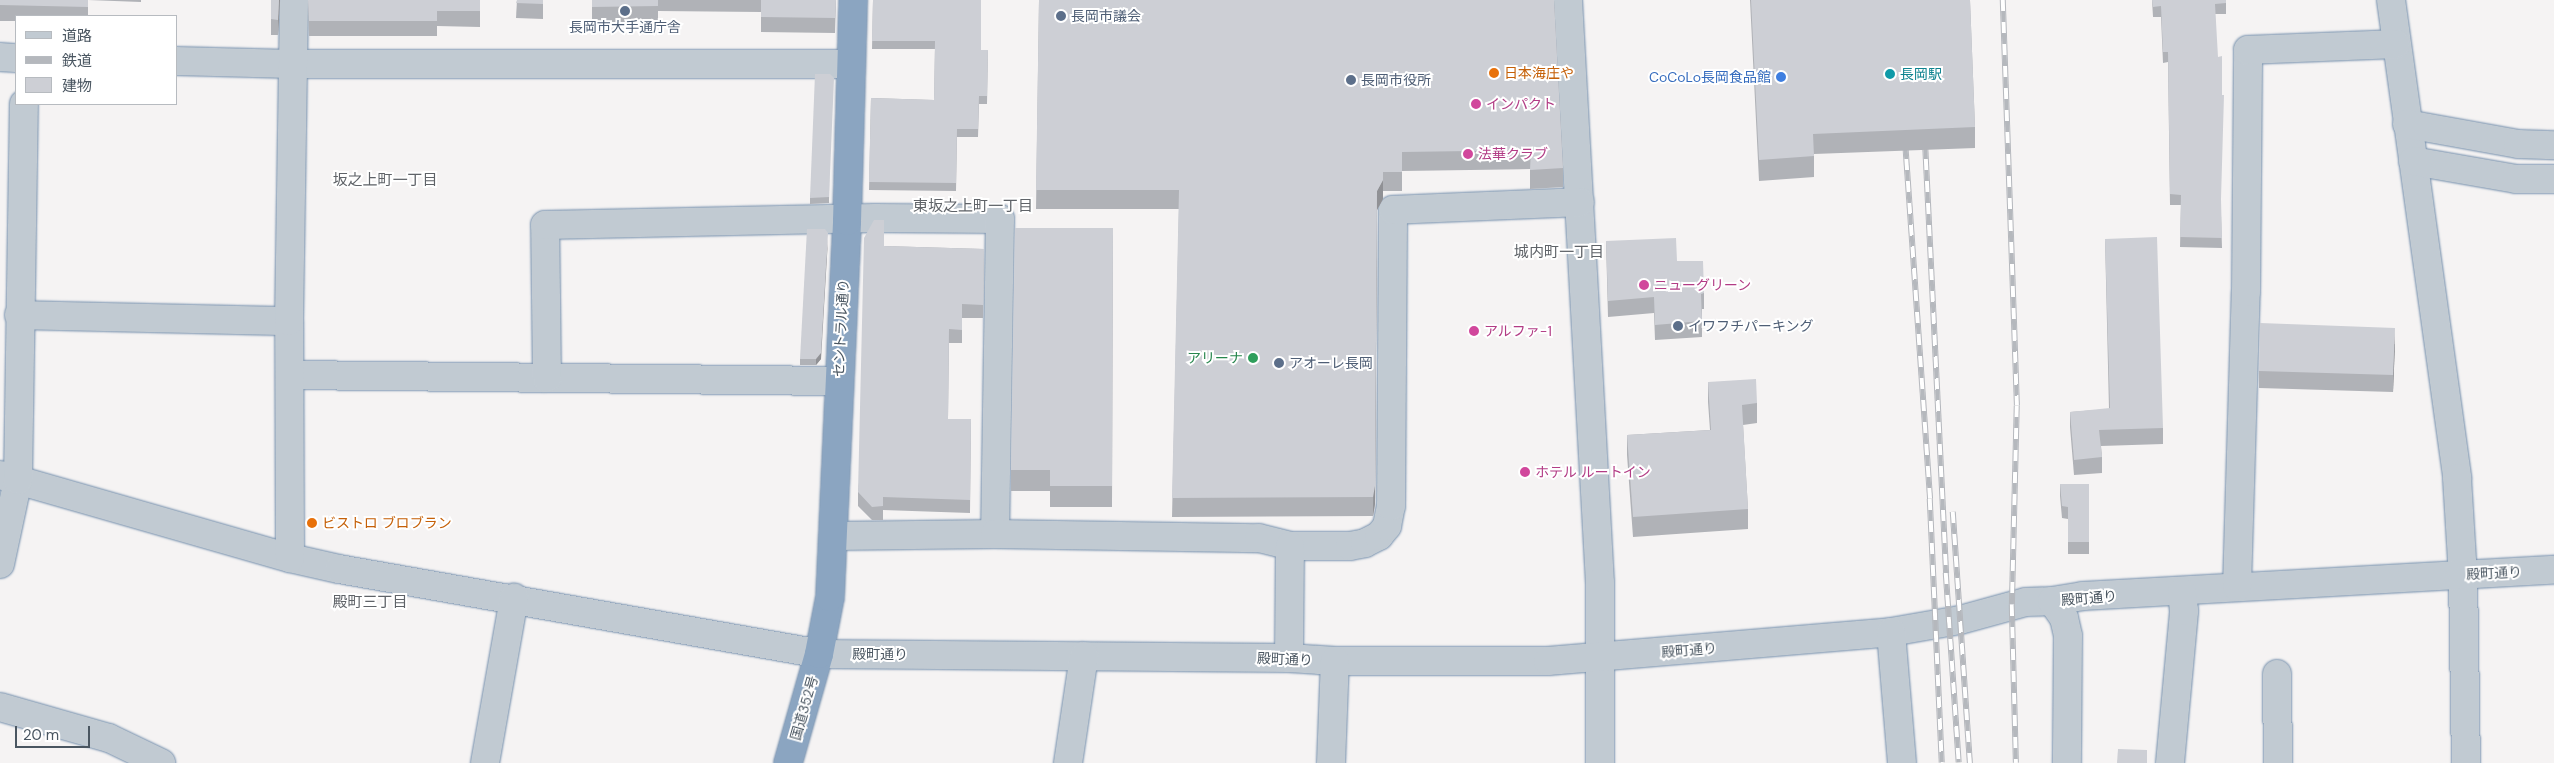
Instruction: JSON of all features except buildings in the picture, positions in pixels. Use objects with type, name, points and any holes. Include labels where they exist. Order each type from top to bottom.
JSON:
[{"type":"highway","name":"セントラル通り","points":[[819,654],[830,596],[835,536],[838,381],[847,220],[853,0]]},
{"type":"highway","name":"国道352号","points":[[788,763],[819,654]]},
{"type":"street","points":[[290,558],[290,320],[294,0]]},
{"type":"street","points":[[1568,0],[1600,583],[1600,763]]},
{"type":"street","points":[[2391,0],[2456,478],[2463,575],[2466,763]]},
{"type":"street","points":[[2237,587],[2246,292],[2248,50],[2396,44]]},
{"type":"street","points":[[0,57],[15,58]]},
{"type":"street","points":[[178,61],[292,64],[851,64]]},
{"type":"street","points":[[0,564],[9,478],[19,315],[24,105]]},
{"type":"street","points":[[2407,124],[2518,144],[2554,145]]},
{"type":"street","points":[[2413,161],[2516,179],[2554,179]]},
{"type":"street","points":[[835,536],[995,534],[1259,538],[1290,546],[1350,546],[1379,536],[1387,526],[1391,506],[1393,210],[1580,202]]},
{"type":"street","points":[[547,378],[545,225],[875,218],[1000,219],[995,534]]},
{"type":"street","points":[[19,315],[290,320]]},
{"type":"street","points":[[291,375],[838,381]]},
{"type":"street","name":"殿町通り","points":[[9,478],[290,558],[338,569],[514,598],[819,654],[1289,658],[1335,661],[1462,662],[1601,658],[1891,632],[1960,620],[2026,602],[2052,602],[2083,596],[2554,570]]},
{"type":"street","points":[[1289,658],[1290,546]]},
{"type":"street","points":[[2170,763],[2184,611],[2182,592]]},
{"type":"street","points":[[485,763],[514,598]]},
{"type":"street","points":[[2052,602],[2064,618],[2068,636],[2067,763]]},
{"type":"street","points":[[1891,632],[1902,763]]},
{"type":"street","points":[[1068,763],[1084,656]]},
{"type":"street","points":[[1331,763],[1335,661]]},
{"type":"street","points":[[2277,674],[2278,763]]},
{"type":"street","points":[[0,707],[109,738],[161,763]]},
{"type":"railway","points":[[2003,0],[2017,406],[2012,605],[2016,763]]},
{"type":"railway","points":[[1905,137],[1930,499],[1942,763]]},
{"type":"railway","points":[[1925,137],[1946,573],[1959,763]]},
{"type":"railway","points":[[1953,512],[1970,763]]},
{"type":"place","name":"長岡市大手通庁舎","points":[[625,11]]},
{"type":"place","name":"長岡市議会","points":[[1061,16]]},
{"type":"place","name":"日本海庄や","points":[[1494,73]]},
{"type":"place","name":"長岡駅","points":[[1890,74]]},
{"type":"place","name":"CoCoLo長岡食品館","points":[[1781,77]]},
{"type":"place","name":"長岡市役所","points":[[1351,80]]},
{"type":"place","name":"インパクト","points":[[1476,104]]},
{"type":"place","name":"法華クラブ","points":[[1468,154]]},
{"type":"place","name":"ニューグリーン","points":[[1644,285]]},
{"type":"place","name":"イワフチパーキング","points":[[1678,326]]},
{"type":"place","name":"アルファ-1","points":[[1474,331]]},
{"type":"place","name":"アリーナ","points":[[1253,358]]},
{"type":"place","name":"アオーレ長岡","points":[[1279,363]]},
{"type":"place","name":"ホテル ルートイン","points":[[1525,472]]},
{"type":"place","name":"ビストロ ブロブラン","points":[[312,523]]},
{"type":"district","name":"坂之上町一丁目","points":[[385,181]]},
{"type":"district","name":"東坂之上町一丁目","points":[[973,207]]},
{"type":"district","name":"城内町一丁目","points":[[1559,253]]},
{"type":"district","name":"殿町三丁目","points":[[370,603]]}]
